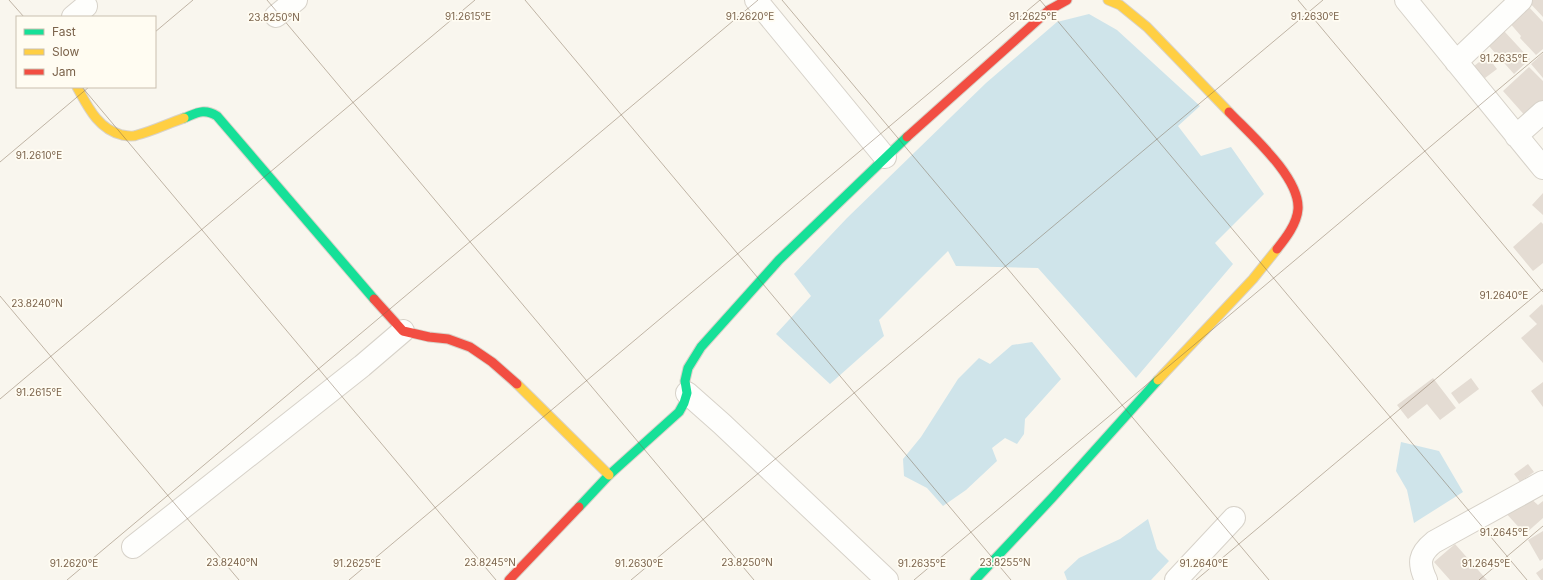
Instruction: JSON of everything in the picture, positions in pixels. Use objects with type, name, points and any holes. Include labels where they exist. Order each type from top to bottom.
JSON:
[{"type":"street","points":[[276,16],[296,0]]},
{"type":"street","points":[[756,0],[885,157]]},
{"type":"street","points":[[509,580],[609,475],[679,412],[687,393],[685,381],[688,368],[701,347],[779,260],[885,157],[1049,10],[1067,0]]},
{"type":"street","points":[[975,580],[1052,498],[1147,392],[1253,279],[1286,238],[1295,220],[1298,209],[1294,188],[1282,168],[1192,71],[1153,33],[1120,5],[1108,0]]},
{"type":"street","points":[[1406,0],[1543,168]]},
{"type":"street","points":[[1456,62],[1521,0]]},
{"type":"street","points":[[78,88],[93,115],[105,128],[115,134],[125,137],[136,136],[201,111],[212,112],[403,331],[429,337],[448,339],[470,347],[492,362],[523,389],[609,475]]},
{"type":"street","points":[[1516,136],[1543,112]]},
{"type":"street","points":[[133,547],[356,371],[403,331]]},
{"type":"street","points":[[687,393],[722,424],[887,580]]},
{"type":"street","points":[[1426,580],[1422,570],[1421,561],[1426,548],[1434,542],[1543,482]]},
{"type":"street","points":[[1176,580],[1234,518]]},
{"type":"shaded area","points":[[1089,14],[1117,30],[1200,106],[1178,126],[1201,156],[1231,147],[1264,194],[1215,243],[1233,264],[1136,378],[1038,268],[956,266],[948,251],[879,320],[884,336],[830,384],[776,334],[811,296],[794,274],[847,218],[986,83],[1057,22]]},
{"type":"shaded area","points":[[1032,342],[1061,379],[1025,419],[1024,434],[1017,444],[1005,438],[992,448],[997,461],[966,490],[943,506],[927,488],[904,476],[903,459],[921,437],[958,379],[979,358],[990,364],[1012,345]]},
{"type":"shaded area","points":[[1401,442],[1439,451],[1463,492],[1414,523],[1407,490],[1396,471]]},
{"type":"shaded area","points":[[1148,519],[1157,549],[1169,561],[1151,580],[1067,580],[1064,572],[1079,558],[1120,539]]},
{"type":"building","points":[[1527,0],[1543,0],[1543,17]]},
{"type":"building","points":[[1526,4],[1543,22],[1543,49],[1536,55],[1520,38],[1521,36],[1508,21]]},
{"type":"building","points":[[1504,31],[1530,59],[1514,74],[1488,45]]},
{"type":"building","points":[[1543,53],[1543,78],[1531,64]]},
{"type":"building","points":[[1487,56],[1497,69],[1485,78],[1474,66]]},
{"type":"building","points":[[1529,67],[1543,81],[1543,109],[1529,120],[1503,91]]},
{"type":"building","points":[[1543,193],[1543,215],[1532,205]]},
{"type":"building","points":[[1541,222],[1543,224],[1543,263],[1533,271],[1513,247]]},
{"type":"building","points":[[1542,304],[1543,363],[1521,338],[1537,324],[1529,316]]},
{"type":"building","points":[[1433,378],[1456,408],[1440,420],[1427,404],[1408,419],[1397,405]]},
{"type":"building","points":[[1471,378],[1479,389],[1459,404],[1451,393]]},
{"type":"building","points":[[1543,382],[1543,407],[1531,391]]},
{"type":"building","points":[[1528,464],[1534,472],[1520,482],[1514,474]]},
{"type":"building","points":[[1528,496],[1538,505],[1543,501],[1543,518],[1525,534],[1503,510]]},
{"type":"building","points":[[1543,531],[1543,559],[1540,561],[1528,540]]},
{"type":"building","points":[[1455,544],[1487,580],[1450,580],[1434,562]]},
{"type":"building","points":[[1543,568],[1543,580],[1541,580],[1536,573]]},
{"type":"traffic: fast","points":[[184,118],[200,112],[208,112],[217,116],[374,299]]},
{"type":"traffic: fast","points":[[579,507],[609,475],[679,412],[687,393],[685,381],[688,368],[701,347],[779,260],[907,137]]},
{"type":"traffic: fast","points":[[975,580],[1052,498],[1158,380]]},
{"type":"traffic: slow","points":[[1108,0],[1120,5],[1147,27],[1229,112]]},
{"type":"traffic: slow","points":[[78,88],[100,122],[106,128],[122,135],[135,136],[184,118]]},
{"type":"traffic: slow","points":[[1158,380],[1253,279],[1277,249]]},
{"type":"traffic: slow","points":[[517,384],[609,475]]},
{"type":"traffic: jam","points":[[907,137],[1049,10],[1067,0]]},
{"type":"traffic: jam","points":[[1229,112],[1261,144],[1283,170],[1291,183],[1296,197],[1298,209],[1297,215],[1290,231],[1277,249]]},
{"type":"traffic: jam","points":[[374,299],[403,331],[429,337],[448,339],[470,347],[492,362],[517,384]]},
{"type":"traffic: jam","points":[[509,580],[579,507]]}]
